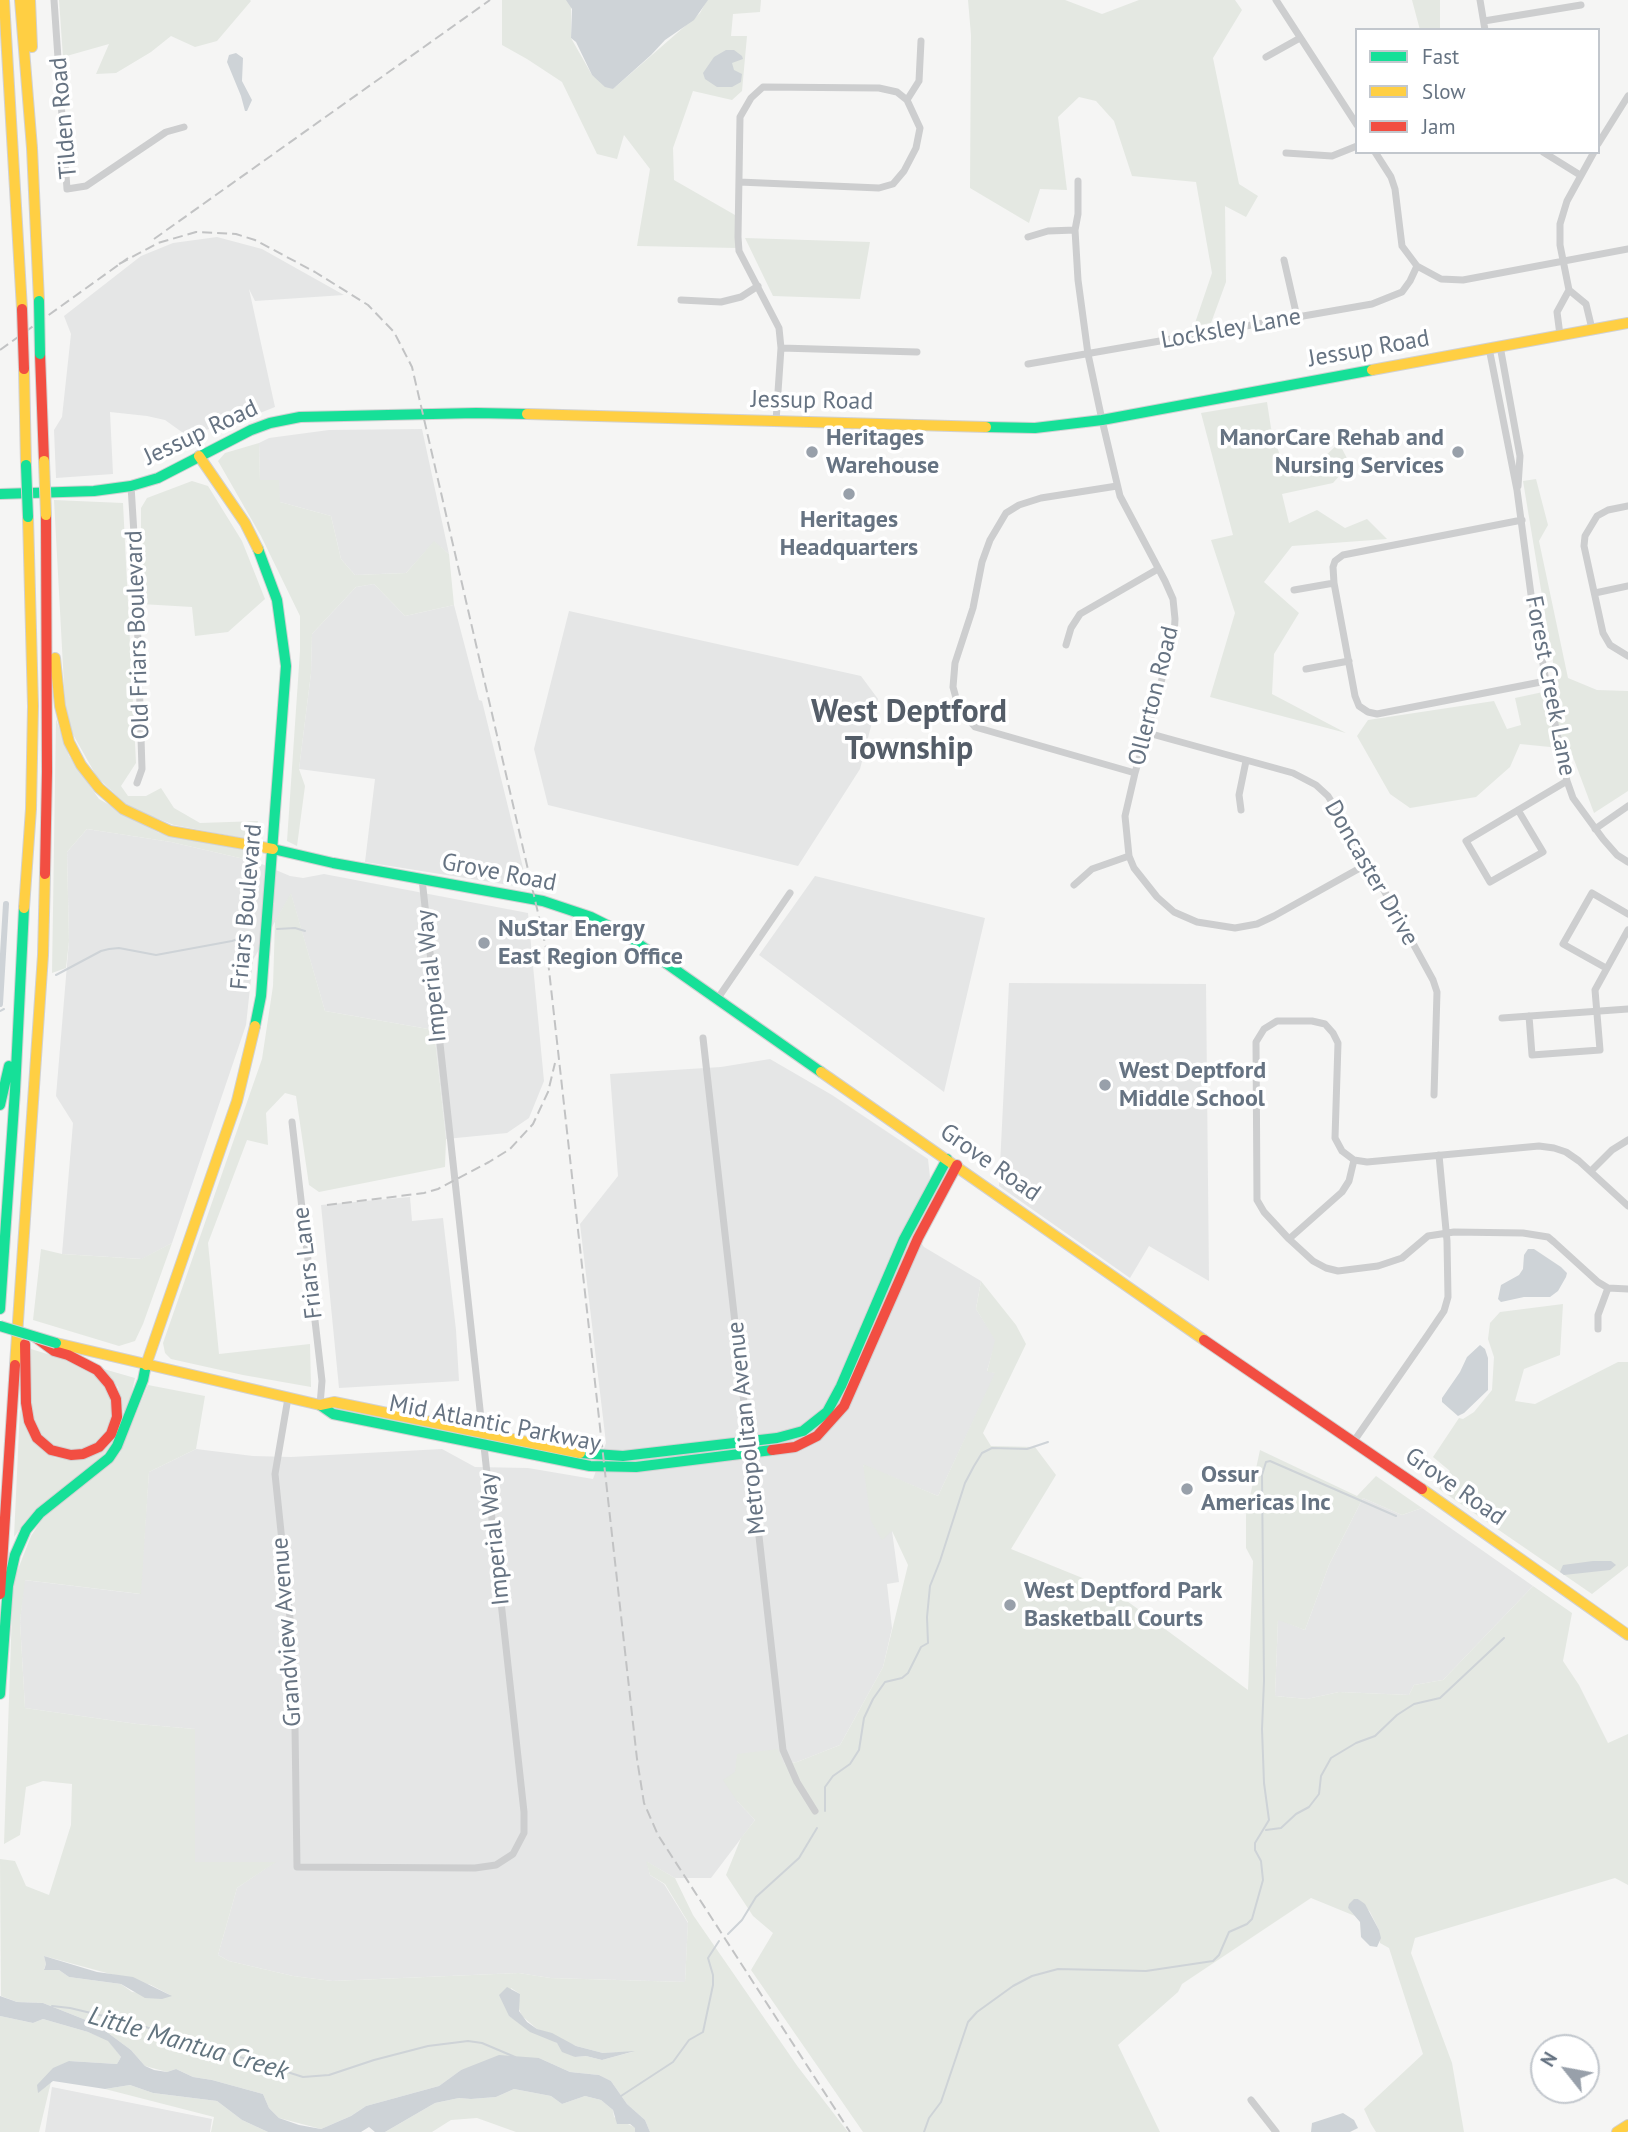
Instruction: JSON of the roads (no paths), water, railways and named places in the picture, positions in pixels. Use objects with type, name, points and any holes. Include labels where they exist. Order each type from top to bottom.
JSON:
[{"type":"main road","points":[[0,1309],[33,770],[22,309],[4,0]]},
{"type":"main road","points":[[0,1594],[40,996],[47,810],[48,579],[39,301],[32,148],[20,0]]},
{"type":"main road","points":[[30,0],[36,126],[32,148]]},
{"type":"main road","name":"Jessup Road","points":[[0,494],[94,491],[131,486],[158,478],[270,423],[300,417],[476,413],[1035,428],[1102,420],[1628,323]]},
{"type":"main road","name":"Friars Boulevard","points":[[0,1694],[8,1586],[15,1555],[26,1530],[40,1513],[92,1473],[109,1458],[117,1446],[143,1380],[245,1075],[261,996],[286,666],[283,632],[277,600],[263,558],[245,523],[200,456]]},
{"type":"main road","name":"Grove Road","points":[[48,579],[53,606],[56,672],[63,724],[81,765],[99,788],[123,809],[170,831],[536,900],[592,917],[624,933],[1628,1635]]},
{"type":"main road","points":[[0,1105],[11,1053],[18,894],[27,853]]},
{"type":"main road","points":[[40,996],[46,1019],[25,1350],[26,1403],[29,1421],[43,1444],[60,1453],[83,1454],[99,1447],[111,1434],[117,1417],[116,1399],[109,1384],[97,1370],[55,1347]]},
{"type":"main road","name":"Mid Atlantic Parkway","points":[[320,1405],[334,1402],[550,1448],[603,1456],[748,1442],[797,1433],[827,1412],[841,1386],[904,1239],[947,1159]]},
{"type":"main road","name":"Mid Atlantic Parkway","points":[[0,1326],[35,1337],[55,1347],[320,1405],[333,1414],[570,1463],[618,1468],[795,1447],[817,1436],[835,1420],[851,1392],[918,1238],[957,1166]]},
{"type":"main road","points":[[1617,2132],[1628,2125]]},
{"type":"street","name":"Tilden Road","points":[[54,0],[67,189],[86,186],[166,132],[184,127]]},
{"type":"street","points":[[1276,0],[1355,122]]},
{"type":"street","points":[[1480,0],[1484,25],[1581,5]]},
{"type":"street","points":[[1266,57],[1300,38]]},
{"type":"street","points":[[907,100],[919,81],[921,41]]},
{"type":"street","points":[[739,182],[879,188],[893,184],[904,171],[915,148],[920,128],[907,100],[897,92],[879,88],[764,87],[751,98],[740,117],[739,182],[739,251],[779,328],[781,348],[776,421]]},
{"type":"street","points":[[1600,141],[1628,96]]},
{"type":"street","points":[[1286,153],[1332,156],[1355,147]]},
{"type":"street","points":[[1376,154],[1391,177],[1395,189],[1402,246],[1417,266],[1433,276],[1450,281],[1628,249]]},
{"type":"street","points":[[1545,154],[1580,175]]},
{"type":"street","points":[[1592,329],[1586,304],[1569,290],[1562,260],[1560,224],[1567,201],[1593,154]]},
{"type":"street","name":"Ollerton Road","points":[[1078,181],[1075,230],[1078,280],[1088,354],[1102,420],[1120,496],[1173,599],[1174,637],[1125,816],[1129,856],[1143,880],[1174,912],[1197,922],[1235,928],[1256,924],[1274,916],[1369,863]]},
{"type":"street","points":[[1028,237],[1048,231],[1075,230]]},
{"type":"street","points":[[1284,260],[1297,317]]},
{"type":"street","name":"Locksley Lane","points":[[1028,364],[1372,304],[1402,292],[1417,266]]},
{"type":"street","points":[[681,300],[723,301],[741,297],[758,286]]},
{"type":"street","points":[[1560,335],[1557,312],[1569,290]]},
{"type":"street","name":"Forest Creek Lane","points":[[1495,347],[1532,602],[1567,781],[1573,798],[1595,829],[1617,855],[1628,862]]},
{"type":"street","points":[[781,348],[917,352]]},
{"type":"street","name":"Old Friars Boulevard","points":[[131,486],[142,756],[138,783]]},
{"type":"street","points":[[1117,486],[1041,498],[1019,505],[1006,513],[990,540],[982,562],[973,608],[955,663],[953,687],[959,709],[975,727],[1135,773]]},
{"type":"street","points":[[1628,506],[1608,510],[1597,516],[1585,536],[1584,546],[1603,633],[1609,645],[1628,656]]},
{"type":"street","points":[[1522,520],[1343,555],[1335,561],[1333,567],[1334,583],[1357,702],[1362,710],[1372,714],[1546,681]]},
{"type":"street","points":[[1066,645],[1071,628],[1080,614],[1158,569]]},
{"type":"street","points":[[1294,590],[1334,583]]},
{"type":"street","points":[[1595,593],[1628,586]]},
{"type":"street","points":[[1306,668],[1349,661]]},
{"type":"street","name":"Doncaster Drive","points":[[1148,733],[1293,773],[1316,785],[1328,796],[1369,863],[1437,992],[1434,1095]]},
{"type":"street","points":[[1241,810],[1239,795],[1246,761]]},
{"type":"street","points":[[1518,810],[1543,852],[1490,882],[1466,841],[1518,810],[1567,781]]},
{"type":"street","points":[[1595,829],[1628,806]]},
{"type":"street","points":[[1074,885],[1092,869],[1129,856]]},
{"type":"street","name":"Imperial Way","points":[[297,1867],[494,1866],[513,1854],[524,1833],[524,1812],[422,879]]},
{"type":"street","points":[[718,998],[790,893]]},
{"type":"street","points":[[1606,968],[1563,944],[1592,893],[1628,914]]},
{"type":"street","points":[[1529,1016],[1532,1055],[1600,1050],[1595,990],[1628,930]]},
{"type":"street","points":[[1502,1018],[1628,1009]]},
{"type":"street","points":[[1628,1206],[1566,1152],[1539,1146],[1354,1160],[1342,1151],[1335,1138],[1338,1043],[1333,1033],[1325,1024],[1312,1021],[1277,1021],[1264,1029],[1256,1042],[1256,1200],[1264,1212],[1312,1261],[1338,1270],[1391,1264],[1428,1236],[1489,1231],[1534,1234],[1548,1237],[1608,1288],[1628,1289]]},
{"type":"street","name":"Metropolitan Avenue","points":[[703,1038],[783,1750],[797,1782],[815,1811]]},
{"type":"street","name":"Friars Lane","points":[[292,1122],[322,1381],[320,1405]]},
{"type":"street","points":[[1591,1171],[1612,1150],[1628,1140]]},
{"type":"street","points":[[1354,1441],[1444,1311],[1450,1283],[1439,1155]]},
{"type":"street","points":[[1289,1239],[1342,1192],[1349,1181],[1354,1160]]},
{"type":"street","points":[[1598,1329],[1598,1315],[1608,1288]]},
{"type":"street","name":"Grandview Avenue","points":[[288,1398],[275,1474],[294,1657],[297,1867]]},
{"type":"street","points":[[1251,2100],[1276,2132]]},
{"type":"waterway","points":[[0,1004],[6,904]]},
{"type":"waterway","points":[[277,929],[295,928],[305,931]]},
{"type":"waterway","points":[[56,975],[109,949],[119,948],[156,955],[232,941],[252,934]]},
{"type":"waterway","points":[[0,1011],[4,1009]]},
{"type":"waterway","points":[[825,1811],[825,1787],[833,1776],[850,1764],[859,1750],[864,1718],[873,1699],[885,1682],[902,1678],[908,1673],[921,1647],[928,1643],[930,1586],[965,1483],[974,1466],[982,1453],[992,1448],[1027,1449],[1048,1442]]},
{"type":"waterway","name":"Little Mantua Creek","points":[[924,2132],[929,2118],[941,2102],[968,2022],[977,2012],[1013,1986],[1032,1976],[1058,1969],[1146,1971],[1213,1961],[1219,1955],[1229,1932],[1252,1919],[1263,1880],[1255,1843],[1269,1820],[1264,1783],[1262,1729],[1262,1475],[1266,1462],[1270,1461],[1396,1516]]},
{"type":"waterway","name":"Little Mantua Creek","points":[[1266,1830],[1281,1828],[1296,1814],[1309,1807],[1319,1794],[1321,1776],[1331,1758],[1356,1743],[1375,1736],[1397,1715],[1414,1704],[1440,1698],[1504,1638]]},
{"type":"waterway","points":[[728,1934],[742,1920],[756,1897],[799,1858],[817,1828]]},
{"type":"waterway","points":[[621,2096],[673,2062],[689,2040],[703,2032],[713,1985],[708,1958],[719,1941]]},
{"type":"waterway","name":"Little Mantua Creek","points":[[52,2006],[133,2023],[303,2077],[329,2075],[428,2046],[468,2041],[482,2043],[515,2057]]},
{"type":"railway","points":[[154,239],[490,0]]},
{"type":"railway","points":[[119,264],[158,243],[196,232],[236,234],[255,240],[315,272],[368,305],[394,332],[412,367],[547,952],[644,1803],[658,1835],[850,2132]]},
{"type":"railway","points":[[0,350],[128,258]]},
{"type":"railway","points":[[327,1205],[438,1189],[510,1149],[533,1124],[548,1092],[555,1063]]},
{"type":"place","name":"Heritages Warehouse","points":[[812,452]]},
{"type":"place","name":"ManorCare Rehab and Nursing Services","points":[[1458,452]]},
{"type":"place","name":"Heritages Headquarters","points":[[849,494]]},
{"type":"place","name":"NuStar Energy East Region Office","points":[[484,943]]},
{"type":"place","name":"West Deptford Middle School","points":[[1105,1085]]},
{"type":"place","name":"Ossur Americas Inc","points":[[1187,1489]]},
{"type":"place","name":"West Deptford Park Basketball Courts","points":[[1010,1605]]},
{"type":"district","name":"West Deptford Township","points":[[909,732]]}]
